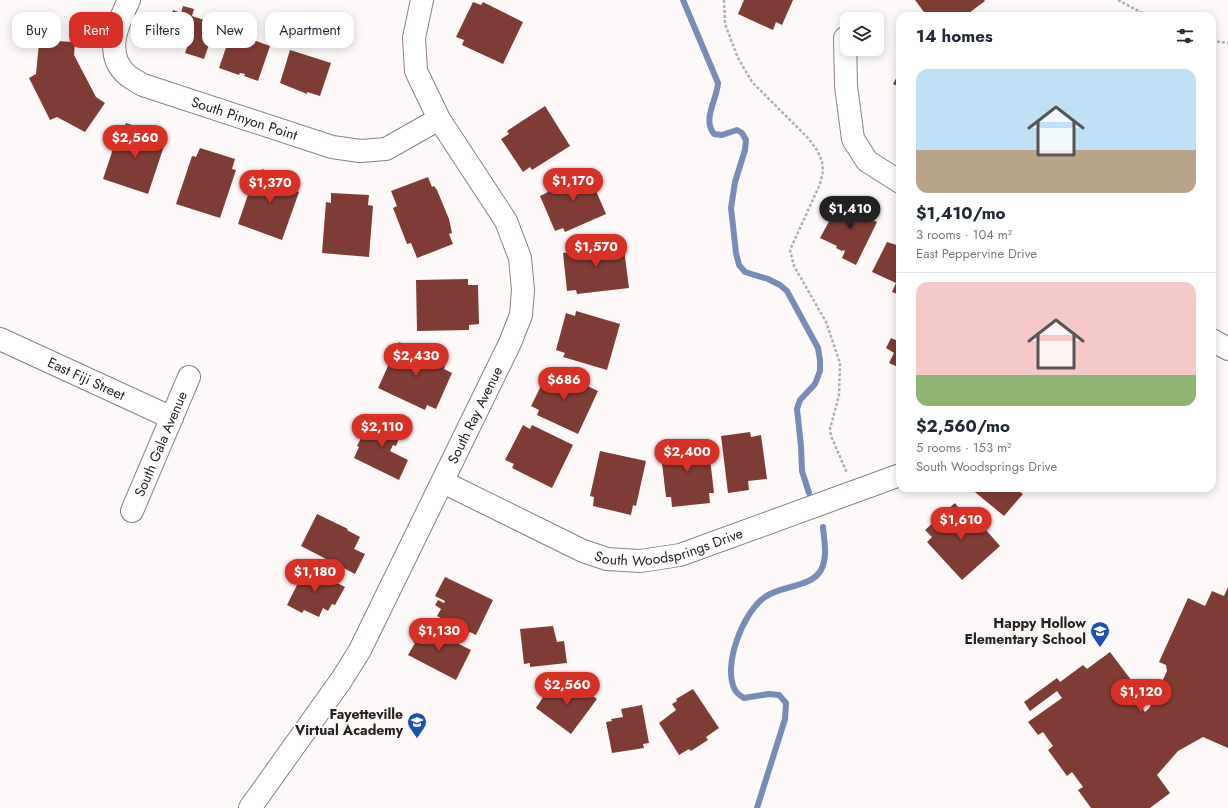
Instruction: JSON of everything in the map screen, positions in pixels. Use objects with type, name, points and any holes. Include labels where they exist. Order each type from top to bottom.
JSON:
[{"type":"street","name":"South Pinyon Point","points":[[129,0],[120,19],[114,39],[116,58],[126,74],[143,85],[332,147],[360,151],[386,148],[438,119]]},
{"type":"street","name":"South Ray Avenue","points":[[250,808],[342,679],[360,650],[510,343],[521,315],[523,290],[520,258],[506,221],[438,119],[416,71],[414,38],[422,0]]},
{"type":"street","points":[[845,56],[846,86],[853,139],[867,161],[896,179]]},
{"type":"street","name":"East Fiji Street","points":[[0,339],[172,418]]},
{"type":"street","points":[[1216,342],[1228,348]]},
{"type":"street","name":"South Gala Avenue","points":[[132,511],[189,377]]},
{"type":"street","name":"South Woodsprings Drive","points":[[443,482],[583,551],[607,559],[640,561],[680,555],[896,476]]},
{"type":"path","points":[[724,0],[723,15],[727,29],[738,58],[752,82],[809,139],[817,150],[822,161],[823,171],[820,184],[790,250],[794,266],[826,322],[840,363],[839,395],[831,420],[830,436],[856,491]]},
{"type":"path","points":[[1118,0],[1140,12]]},
{"type":"path","points":[[1216,42],[1228,43]]},
{"type":"building","points":[[744,0],[793,0],[782,25],[776,22],[773,30],[738,14]]},
{"type":"building","points":[[915,0],[985,1],[970,12],[924,12]]},
{"type":"building","points":[[473,2],[481,5],[483,2],[523,22],[503,64],[462,45],[464,40],[456,37]]},
{"type":"building","points":[[183,6],[194,9],[193,12],[181,12]]},
{"type":"building","points":[[194,17],[202,19],[202,48],[208,48],[204,59],[185,53],[187,48],[194,48]]},
{"type":"building","points":[[61,41],[69,42],[69,48],[75,48],[74,55],[96,97],[105,103],[85,132],[57,117],[50,120],[29,78],[36,74],[39,48],[61,48]]},
{"type":"building","points":[[257,41],[265,44],[265,48],[269,48],[258,81],[244,76],[245,74],[240,73],[239,75],[219,68],[226,48],[257,48]]},
{"type":"building","points":[[290,50],[331,63],[320,96],[307,92],[307,94],[280,83]]},
{"type":"building","points":[[896,78],[896,86],[893,84]]},
{"type":"building","points":[[545,106],[570,146],[532,170],[530,167],[523,172],[501,139],[509,134],[507,131]]},
{"type":"building","points":[[126,123],[162,135],[159,145],[164,146],[148,194],[103,179],[119,131],[123,132]]},
{"type":"building","points":[[200,148],[235,159],[232,169],[236,170],[220,218],[176,204],[192,156],[196,157]]},
{"type":"building","points":[[262,169],[297,181],[294,190],[299,192],[282,240],[238,224],[254,177],[259,178]]},
{"type":"building","points":[[587,170],[606,214],[565,232],[563,228],[555,231],[540,196],[548,192],[546,188]]},
{"type":"building","points":[[428,177],[432,187],[434,186],[437,190],[449,219],[452,233],[449,234],[453,244],[417,258],[411,243],[407,244],[393,208],[397,206],[391,191]]},
{"type":"building","points":[[331,193],[369,195],[368,205],[373,206],[369,257],[322,253],[326,202],[331,203]]},
{"type":"building","points":[[841,199],[861,209],[858,213],[860,214],[862,209],[875,216],[873,220],[877,222],[856,265],[842,258],[845,251],[836,248],[837,246],[820,238]]},
{"type":"building","points":[[623,241],[629,288],[577,294],[576,290],[567,291],[563,253],[572,252],[572,247]]},
{"type":"building","points":[[887,242],[896,245],[896,283],[872,272]]},
{"type":"building","points":[[468,279],[468,285],[478,285],[479,324],[469,325],[469,330],[417,331],[416,280]]},
{"type":"building","points":[[896,283],[896,294],[892,292]]},
{"type":"building","points":[[576,311],[620,324],[607,370],[563,357],[565,353],[556,350],[566,313],[575,316]]},
{"type":"building","points":[[891,338],[896,340],[896,366],[889,363],[894,353],[886,348]]},
{"type":"building","points":[[399,342],[446,363],[444,369],[452,373],[436,409],[427,405],[425,410],[378,388]]},
{"type":"building","points":[[548,372],[556,376],[558,372],[598,391],[578,434],[537,415],[539,410],[531,406]]},
{"type":"building","points":[[375,414],[403,428],[396,446],[393,445],[390,451],[408,460],[399,480],[354,458],[359,447],[357,446]]},
{"type":"building","points":[[523,425],[530,429],[532,425],[573,445],[552,488],[512,468],[514,464],[505,460]]},
{"type":"building","points":[[750,432],[751,437],[761,435],[767,479],[748,481],[749,490],[728,493],[721,436]]},
{"type":"building","points":[[708,441],[714,493],[709,493],[710,503],[672,507],[671,497],[666,497],[660,446]]},
{"type":"building","points":[[600,451],[646,461],[636,506],[633,505],[631,515],[593,506],[594,497],[590,496]]},
{"type":"building","points":[[975,492],[1020,492],[1023,494],[1004,516]]},
{"type":"building","points":[[955,503],[961,511],[966,507],[1000,546],[962,580],[927,542],[932,537],[925,530]]},
{"type":"building","points":[[317,514],[348,529],[347,530],[360,537],[354,549],[365,554],[355,574],[301,546]]},
{"type":"building","points":[[306,567],[345,587],[335,605],[332,604],[328,611],[323,608],[319,617],[304,610],[302,613],[287,605]]},
{"type":"building","points":[[445,577],[493,600],[476,635],[470,632],[469,633],[437,616],[441,609],[435,605],[438,600],[444,603],[445,601],[435,596]]},
{"type":"building","points":[[1228,587],[1228,748],[1203,737],[1178,751],[1157,775],[1170,793],[1150,808],[1091,808],[1078,790],[1083,787],[1072,772],[1067,776],[1048,750],[1053,746],[1043,732],[1038,735],[1028,722],[1062,698],[1057,691],[1030,711],[1024,702],[1057,678],[1060,682],[1083,665],[1087,669],[1110,652],[1141,693],[1135,698],[1145,712],[1150,707],[1167,671],[1166,665],[1159,662],[1188,598],[1205,606],[1212,591],[1224,596]]},
{"type":"building","points":[[421,625],[471,650],[456,680],[408,655],[415,643],[413,642]]},
{"type":"building","points":[[553,626],[557,642],[564,641],[567,663],[530,667],[530,663],[524,664],[520,629]]},
{"type":"building","points":[[559,684],[566,689],[569,685],[575,689],[577,685],[597,699],[571,734],[536,708],[545,694],[550,698]]},
{"type":"building","points":[[693,689],[719,728],[706,737],[708,740],[691,751],[689,749],[679,755],[659,723],[676,710],[672,704],[677,701],[676,699]]},
{"type":"building","points":[[642,705],[649,743],[643,744],[644,748],[612,753],[606,722],[612,721],[611,719],[623,717],[621,709]]},
{"type":"waterway","points":[[683,0],[718,83],[711,109],[709,122],[711,128],[714,134],[722,135],[737,130],[742,133],[746,140],[745,150],[735,182],[731,208],[736,253],[739,265],[745,272],[768,279],[780,285],[787,291],[818,348],[820,371],[815,384],[800,400],[797,409],[802,471],[809,493]]},
{"type":"waterway","points":[[757,808],[785,719],[786,703],[779,695],[769,694],[744,698],[738,694],[732,680],[731,667],[733,654],[742,627],[749,614],[757,604],[772,593],[810,580],[821,570],[825,554],[823,527]]},
{"type":"place","name":"Happy Hollow Elementary School","points":[[1100,648]]},
{"type":"place","name":"Fayetteville Virtual Academy","points":[[417,739]]}]
